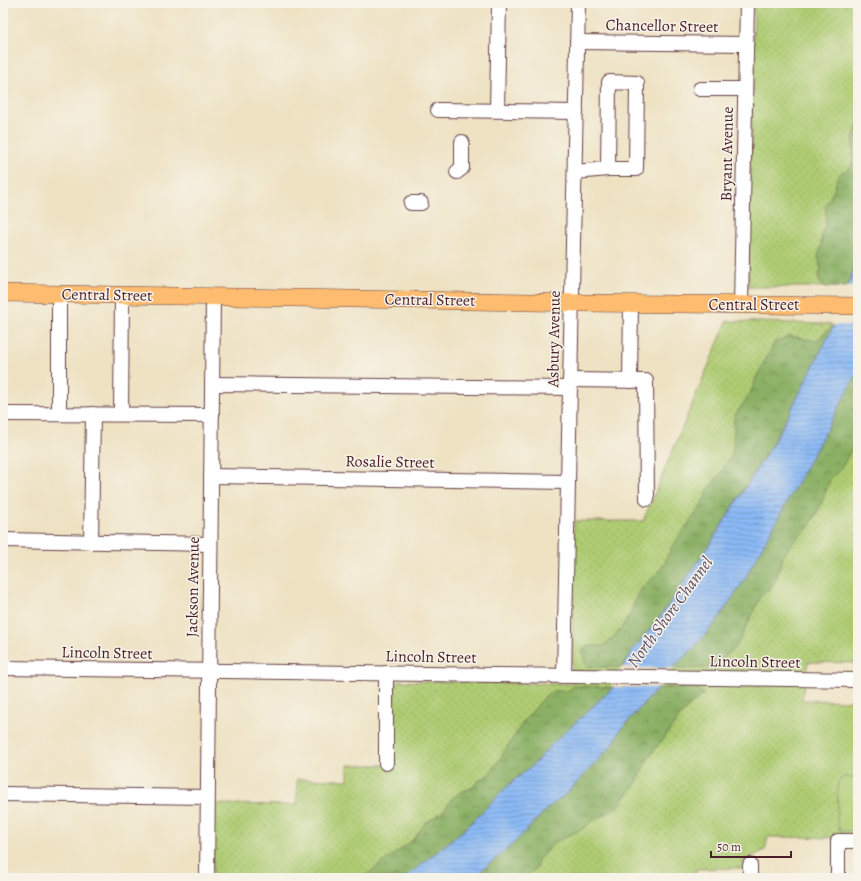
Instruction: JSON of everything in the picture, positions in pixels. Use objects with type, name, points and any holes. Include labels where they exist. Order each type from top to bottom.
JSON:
[{"type":"main road","name":"Central Street","points":[[3,293],[631,304],[858,306]]},
{"type":"street","points":[[497,110],[499,3]]},
{"type":"street","name":"Asbury Avenue","points":[[564,676],[578,3]]},
{"type":"street","name":"Bryant Avenue","points":[[741,305],[747,3]]},
{"type":"street","name":"Chancellor Street","points":[[578,42],[746,44]]},
{"type":"street","points":[[575,172],[608,169],[636,169],[637,82],[610,82],[608,169]]},
{"type":"street","points":[[700,89],[745,89]]},
{"type":"street","points":[[438,110],[576,112]]},
{"type":"street","points":[[462,142],[460,170],[474,158]]},
{"type":"street","points":[[59,294],[59,414]]},
{"type":"street","points":[[120,414],[122,295]]},
{"type":"street","name":"Jackson Avenue","points":[[207,878],[213,297]]},
{"type":"street","points":[[630,381],[631,304]]},
{"type":"street","points":[[212,384],[570,384],[646,381],[647,499]]},
{"type":"street","points":[[3,414],[212,415]]},
{"type":"street","points":[[91,542],[92,414]]},
{"type":"street","name":"Rosalie Street","points":[[211,476],[568,482]]},
{"type":"street","points":[[3,540],[210,544]]},
{"type":"street","name":"Lincoln Street","points":[[3,668],[858,680]]},
{"type":"street","points":[[386,673],[386,764]]},
{"type":"street","points":[[3,794],[207,797]]},
{"type":"street","points":[[838,878],[838,841],[858,842]]},
{"type":"green space","points":[[754,3],[858,3],[858,253],[848,287],[748,287]]},
{"type":"green space","points":[[858,124],[858,253],[848,287],[826,287],[821,284],[818,278],[821,269],[818,256],[821,247],[822,233],[825,227],[825,207],[834,190],[837,178],[842,172],[848,170],[853,162],[853,139]]},
{"type":"green space","points":[[727,321],[858,325],[858,663],[808,662],[802,700],[858,701],[858,838],[768,837],[765,850],[744,861],[743,868],[696,869],[696,878],[213,878],[213,804],[297,805],[297,779],[348,780],[348,765],[393,765],[394,686],[399,681],[572,684],[574,521],[643,521]]},
{"type":"green space","points":[[834,325],[790,412],[770,447],[712,541],[658,620],[632,651],[623,667],[589,667],[585,663],[582,651],[586,646],[603,646],[620,630],[630,614],[635,600],[643,587],[659,572],[671,548],[701,506],[708,490],[725,466],[733,452],[734,417],[751,392],[757,376],[775,342],[791,336],[816,341]]},
{"type":"green space","points":[[858,372],[858,434],[852,449],[842,467],[830,480],[820,507],[809,527],[790,546],[783,557],[777,577],[770,589],[761,596],[737,646],[722,660],[709,668],[672,668],[691,651],[716,622],[743,582]]},
{"type":"green space","points":[[574,686],[614,687],[553,743],[533,765],[510,784],[466,828],[405,878],[362,878],[413,840],[425,823],[444,811],[451,799],[461,792],[473,787],[478,781],[490,774],[524,721],[548,693],[555,691],[568,691]]},
{"type":"green space","points":[[658,688],[695,688],[704,694],[687,708],[652,753],[636,784],[618,807],[591,822],[584,828],[555,842],[539,859],[536,868],[526,878],[472,878],[511,846],[549,807],[565,795],[614,743],[620,730]]},
{"type":"green space","points":[[843,777],[858,778],[858,831],[841,831],[837,825],[838,782]]},
{"type":"water","name":"North Shore Channel","points":[[858,253],[858,372],[743,582],[716,622],[691,651],[672,668],[658,688],[620,730],[614,743],[565,795],[549,807],[511,846],[472,878],[405,878],[466,828],[510,784],[533,765],[553,743],[614,687],[632,651],[658,620],[680,588],[712,541],[771,447],[834,325],[852,276]]},
{"type":"pier","points":[[846,287],[858,287],[858,325],[832,325]]},
{"type":"pier","points":[[621,667],[675,668],[660,688],[611,687]]}]
